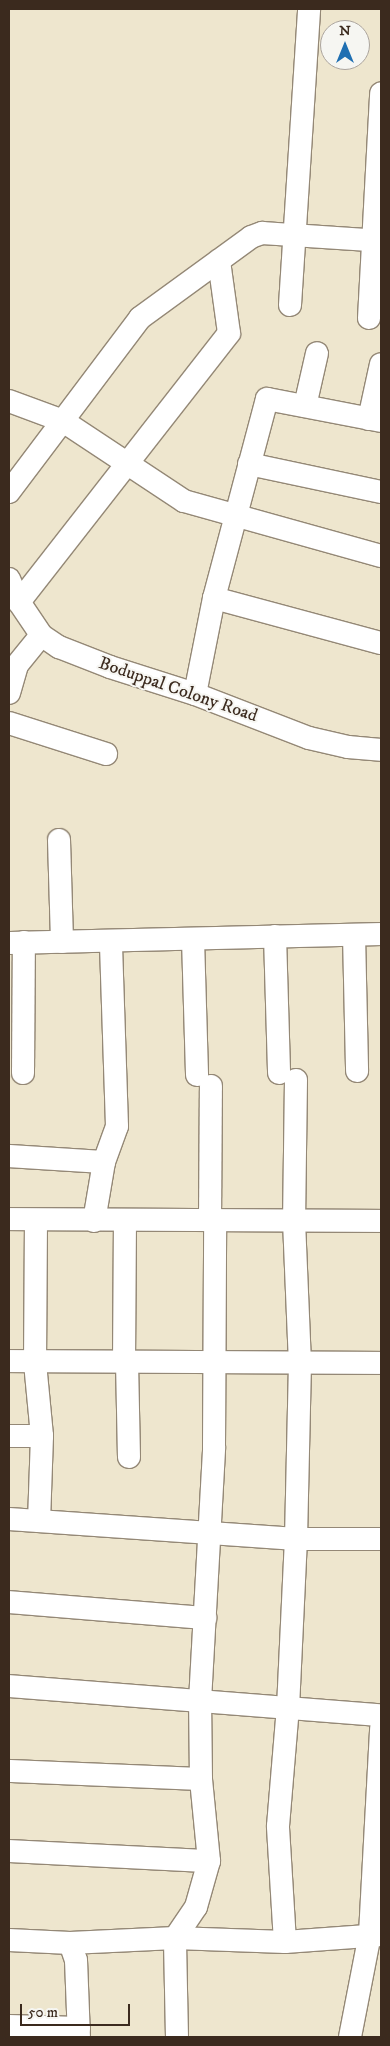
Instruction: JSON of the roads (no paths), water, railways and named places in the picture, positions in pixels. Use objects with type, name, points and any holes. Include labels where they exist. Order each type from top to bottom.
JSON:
[{"type":"street","points":[[290,305],[296,236],[309,9]]},
{"type":"street","points":[[369,318],[377,241],[381,93]]},
{"type":"street","points":[[9,492],[140,318],[255,234],[377,241]]},
{"type":"street","points":[[19,602],[129,464],[229,333],[219,261]]},
{"type":"street","points":[[306,406],[317,352]]},
{"type":"street","points":[[195,694],[214,598],[267,399],[375,420],[381,364]]},
{"type":"street","points":[[9,402],[63,421],[184,501],[235,518],[381,556]]},
{"type":"street","points":[[249,464],[381,492]]},
{"type":"street","name":"Boduppal Colony Road","points":[[9,579],[19,602],[41,635],[59,647],[110,667],[195,694],[308,738],[348,747],[381,750]]},
{"type":"street","points":[[214,598],[381,643]]},
{"type":"street","points":[[9,693],[17,665],[16,655],[41,635]]},
{"type":"street","points":[[9,723],[106,754]]},
{"type":"street","points":[[59,840],[62,942]]},
{"type":"street","points":[[23,1073],[16,942],[111,942],[193,938],[381,934]]},
{"type":"street","points":[[354,935],[357,1071]]},
{"type":"street","points":[[275,936],[287,1076],[300,1364],[296,1539],[288,1708],[278,1826],[285,1942]]},
{"type":"street","points":[[177,2037],[175,1938],[196,1907],[209,1861],[201,1779],[200,1701],[211,1531],[213,1220],[193,938]]},
{"type":"street","points":[[94,1220],[104,1162],[117,1126],[111,942]]},
{"type":"street","points":[[9,1156],[104,1162]]},
{"type":"street","points":[[9,1220],[381,1221]]},
{"type":"street","points":[[36,1220],[35,1363],[42,1436],[39,1521]]},
{"type":"street","points":[[125,1221],[129,1457]]},
{"type":"street","points":[[9,1361],[35,1363],[381,1363]]},
{"type":"street","points":[[9,1436],[42,1436]]},
{"type":"street","points":[[9,1519],[211,1531],[296,1539],[381,1539]]},
{"type":"street","points":[[9,1602],[205,1618]]},
{"type":"street","points":[[9,1686],[381,1715]]},
{"type":"street","points":[[350,2037],[375,1934],[381,1728]]},
{"type":"street","points":[[9,1771],[201,1779]]},
{"type":"street","points":[[9,1851],[209,1861]]},
{"type":"street","points":[[9,1940],[70,1943],[175,1938],[285,1942],[375,1934]]},
{"type":"street","points":[[9,2026],[79,2033],[76,1960],[70,1943]]}]
